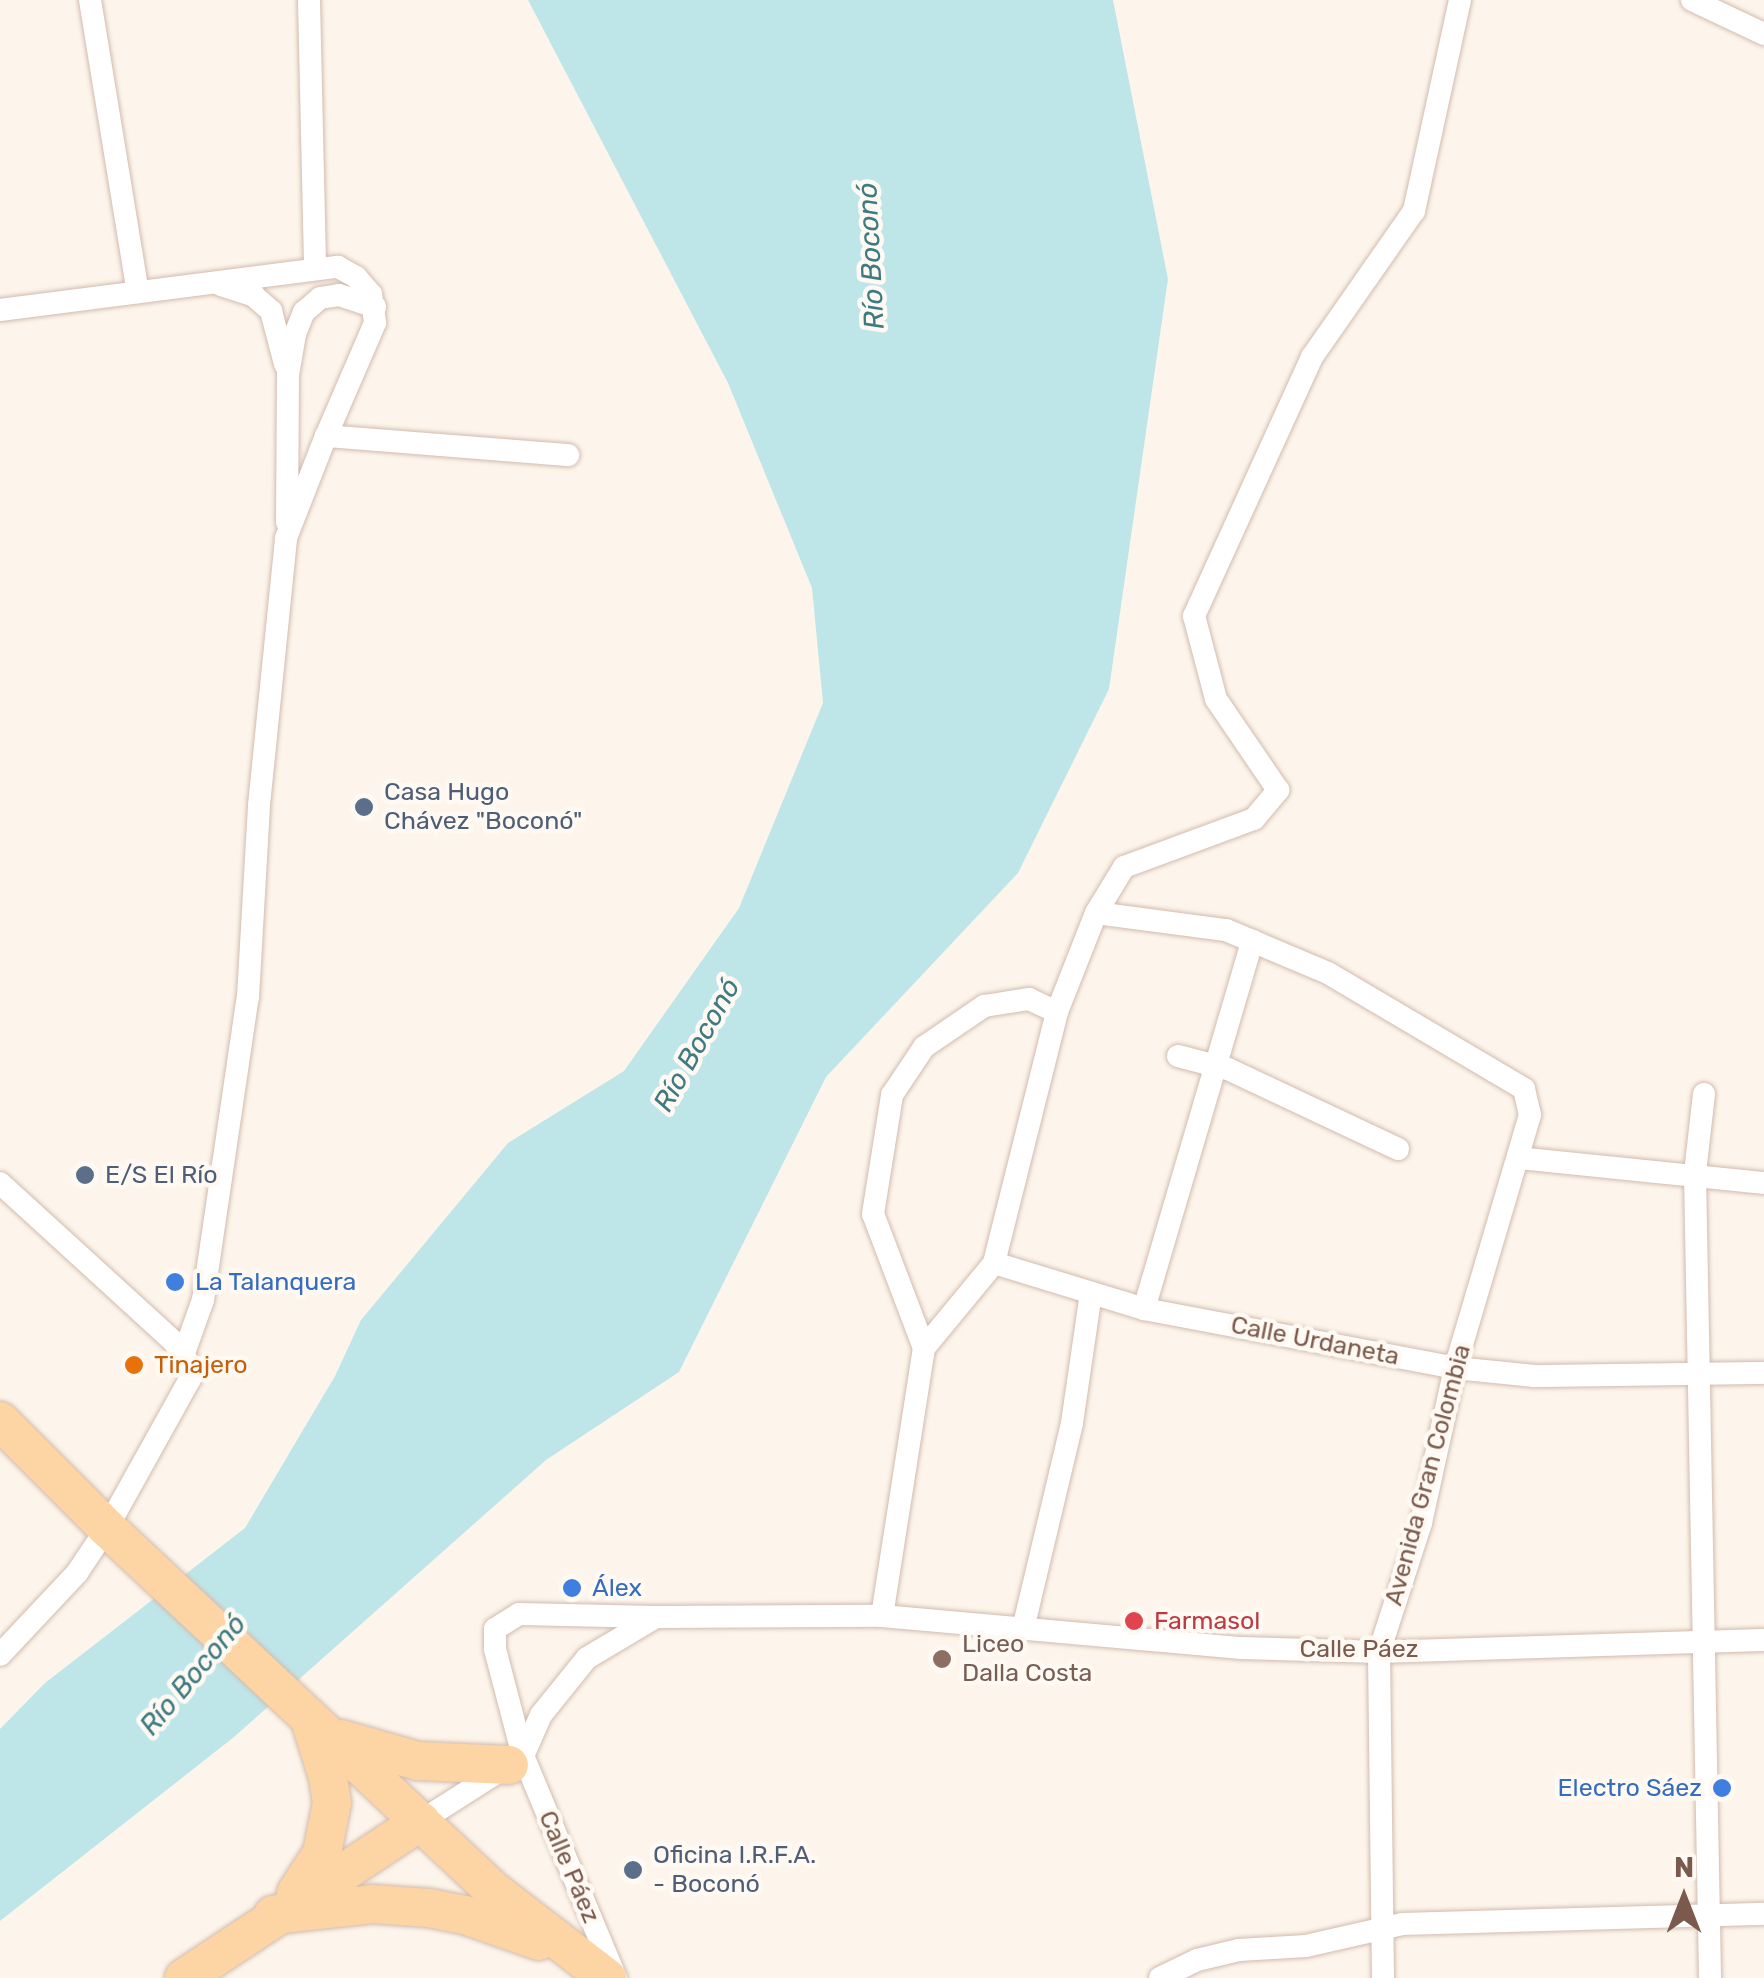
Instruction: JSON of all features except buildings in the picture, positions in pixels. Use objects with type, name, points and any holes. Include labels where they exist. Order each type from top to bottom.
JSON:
[{"type":"main road","points":[[0,1420],[107,1528],[494,1892],[570,1954],[607,1978]]},
{"type":"main road","points":[[309,1716],[358,1746],[418,1760],[516,1761]]},
{"type":"main road","points":[[273,1915],[310,1876],[329,1828],[328,1777],[309,1716]]},
{"type":"main road","points":[[184,1978],[273,1915],[420,1821]]},
{"type":"main road","points":[[273,1915],[344,1906],[430,1908],[514,1930],[570,1954]]},
{"type":"street","points":[[90,0],[138,292]]},
{"type":"street","points":[[309,0],[315,266]]},
{"type":"street","points":[[924,1348],[994,1263],[1058,1012],[1096,913],[1124,866],[1254,819],[1278,790],[1216,699],[1194,616],[1312,357],[1414,212],[1460,0]]},
{"type":"street","points":[[1692,0],[1764,34]]},
{"type":"street","points":[[0,310],[315,266],[338,267],[356,277],[371,294],[375,307],[369,345],[326,436],[286,538]]},
{"type":"street","points":[[203,282],[238,288],[271,311],[288,375]]},
{"type":"street","points":[[0,1655],[77,1573],[107,1528],[190,1380],[184,1353],[203,1300],[248,997],[260,804],[286,538],[288,375],[295,334],[304,312],[320,298],[339,294],[375,307]]},
{"type":"street","points":[[326,436],[568,456]]},
{"type":"street","name":"Avenida Gran Colombia","points":[[1096,913],[1226,930],[1328,973],[1524,1089],[1530,1115],[1456,1368],[1420,1523],[1379,1652],[1379,1928],[1383,1978]]},
{"type":"street","points":[[1144,1310],[1252,941]]},
{"type":"street","points":[[882,1616],[924,1348],[873,1214],[892,1095],[924,1047],[984,1006],[1029,999],[1058,1012]]},
{"type":"street","points":[[1178,1056],[1216,1064],[1398,1148]]},
{"type":"street","points":[[1704,1094],[1695,1172],[1710,1978]]},
{"type":"street","points":[[1518,1158],[1695,1172],[1764,1182]]},
{"type":"street","points":[[0,1182],[184,1353]]},
{"type":"street","name":"Calle Urdaneta","points":[[994,1263],[1144,1310],[1456,1368],[1535,1376],[1764,1373]]},
{"type":"street","points":[[1024,1628],[1072,1423],[1092,1293]]},
{"type":"street","name":"Calle Páez","points":[[616,1978],[516,1761],[495,1649],[495,1629],[519,1614],[882,1616],[1242,1648],[1379,1652],[1764,1640]]},
{"type":"street","points":[[420,1821],[516,1761],[541,1714],[587,1658],[656,1617]]},
{"type":"street","points":[[1160,1978],[1196,1960],[1240,1950],[1306,1946],[1379,1928],[1764,1914]]},
{"type":"water","name":"Río Boconó","points":[[528,0],[1113,0],[1168,279],[1109,689],[1018,873],[826,1077],[679,1372],[546,1460],[234,1737],[0,1921],[0,1729],[45,1683],[245,1528],[335,1376],[361,1320],[508,1143],[624,1071],[739,908],[823,703],[812,588],[728,383]]},
{"type":"place","name":"Casa Hugo Chávez \"Boconó\"","points":[[364,807]]},
{"type":"place","name":"E/S El Río","points":[[85,1175]]},
{"type":"place","name":"La Talanquera","points":[[175,1282]]},
{"type":"place","name":"Tinajero","points":[[134,1365]]},
{"type":"place","name":"Álex","points":[[572,1588]]},
{"type":"place","name":"Farmasol","points":[[1134,1621]]},
{"type":"place","name":"Liceo Dalla Costa","points":[[942,1659]]},
{"type":"place","name":"Electro Sáez","points":[[1722,1788]]},
{"type":"place","name":"Oficina I.R.F.A. - Boconó","points":[[633,1870]]}]
